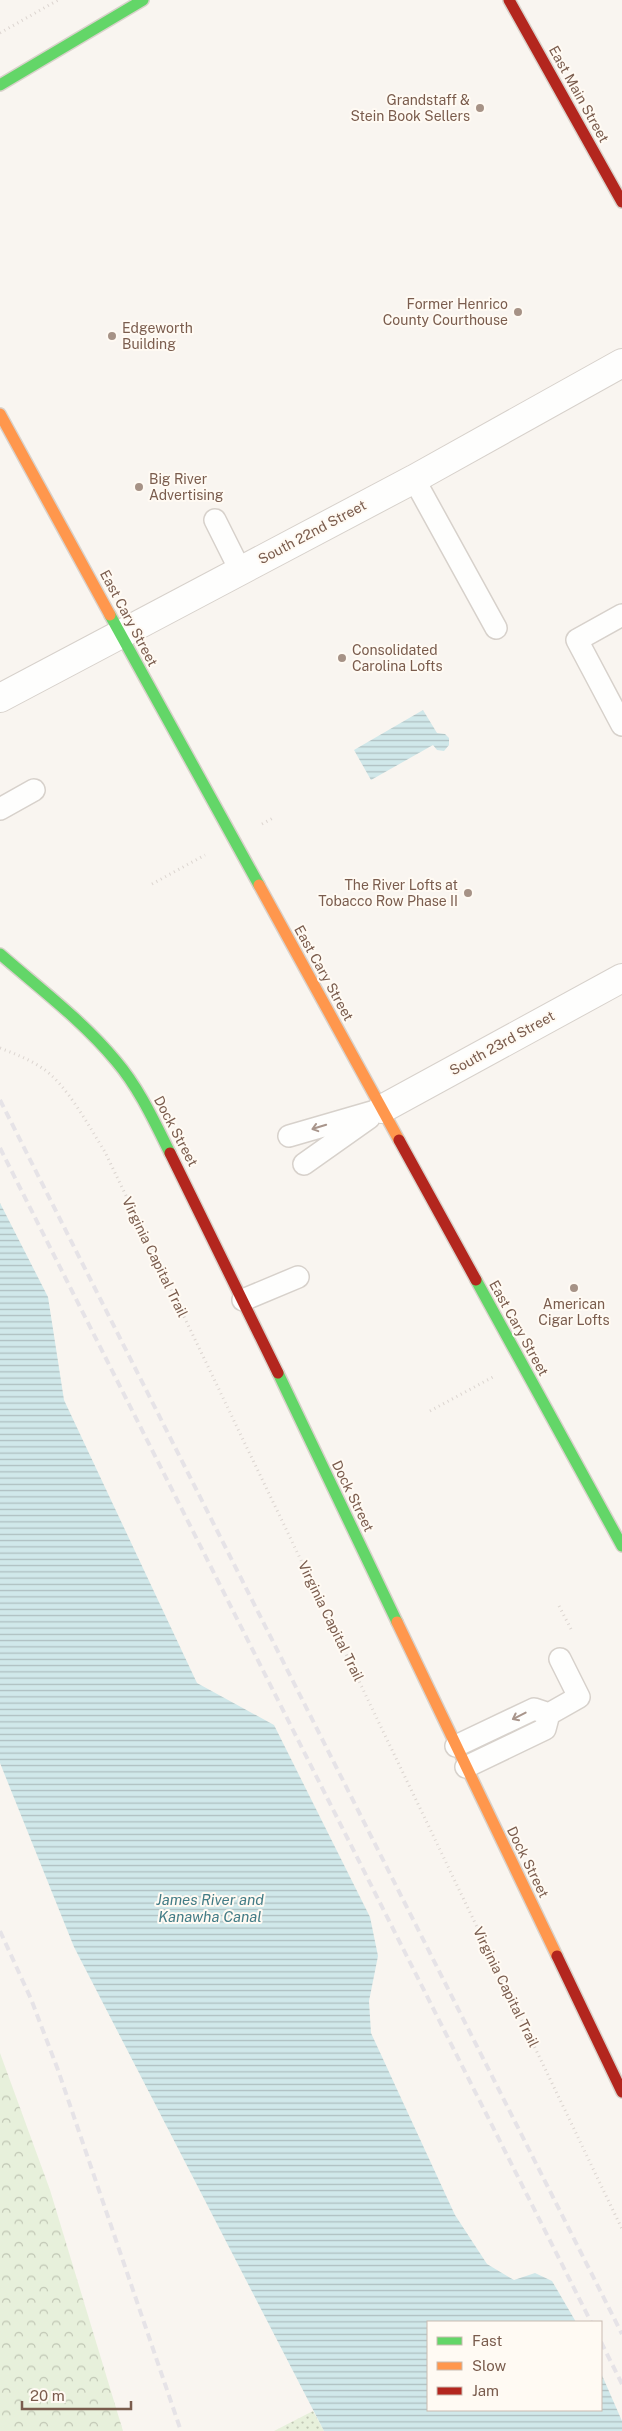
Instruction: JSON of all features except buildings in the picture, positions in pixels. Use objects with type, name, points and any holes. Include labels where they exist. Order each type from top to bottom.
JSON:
[{"type":"main road","points":[[0,85],[143,0]]},
{"type":"main road","name":"East Main Street","points":[[509,0],[622,202]]},
{"type":"main road","name":"East Cary Street","points":[[0,414],[622,1546]]},
{"type":"main road","name":"Dock Street","points":[[0,954],[65,1010],[116,1061],[144,1102],[176,1162],[243,1300],[622,2092]]},
{"type":"street","name":"South 22nd Street","points":[[0,698],[414,479],[622,363]]},
{"type":"street","name":"South 23rd Street","points":[[382,1109],[622,978]]},
{"type":"lane","points":[[414,479],[496,628]]},
{"type":"lane","points":[[215,520],[240,570]]},
{"type":"lane","points":[[622,615],[577,640],[622,724]]},
{"type":"lane","points":[[0,809],[34,790]]},
{"type":"lane","points":[[289,1136],[382,1109]]},
{"type":"lane","points":[[304,1164],[382,1109]]},
{"type":"lane","points":[[243,1300],[298,1277]]},
{"type":"lane","points":[[466,1767],[545,1729],[549,1714],[579,1697],[560,1659]]},
{"type":"lane","points":[[456,1746],[534,1709],[549,1714]]},
{"type":"path","points":[[0,33],[58,0]]},
{"type":"path","points":[[259,826],[273,818]]},
{"type":"path","points":[[152,884],[192,862]]},
{"type":"path","name":"Virginia Capital Trail","points":[[0,1048],[23,1057],[44,1069],[65,1091],[105,1152],[622,2229]]},
{"type":"path","points":[[430,1411],[496,1375]]},
{"type":"path","points":[[559,1606],[571,1628]]},
{"type":"green space","points":[[0,2053],[50,2190],[123,2431],[0,2431]]},
{"type":"green space","points":[[313,2411],[324,2431],[274,2431]]},
{"type":"water","points":[[423,710],[437,733],[445,734],[449,738],[449,745],[444,751],[437,750],[433,745],[371,780],[354,750]]},
{"type":"water","name":"James River and Kanawha Canal","points":[[0,1203],[48,1297],[64,1400],[197,1683],[274,1725],[370,1917],[378,1956],[369,2001],[371,2033],[455,2215],[487,2264],[514,2280],[535,2273],[552,2281],[575,2321],[427,2321],[427,2411],[602,2411],[602,2375],[622,2421],[622,2431],[324,2431],[74,1947],[0,1763]]},
{"type":"railway","points":[[0,1100],[622,2334]]},
{"type":"railway","points":[[0,1148],[590,2321]]},
{"type":"railway","points":[[0,1931],[31,1999],[58,2070],[181,2431]]},
{"type":"railway","points":[[602,2344],[622,2384]]},
{"type":"traffic: fast","points":[[0,85],[143,0]]},
{"type":"traffic: fast","points":[[110,615],[259,885]]},
{"type":"traffic: fast","points":[[0,954],[75,1019],[116,1061],[139,1094],[170,1153]]},
{"type":"traffic: fast","points":[[476,1280],[622,1546]]},
{"type":"traffic: fast","points":[[278,1373],[397,1622]]},
{"type":"traffic: slow","points":[[0,414],[110,615]]},
{"type":"traffic: slow","points":[[259,885],[399,1140]]},
{"type":"traffic: slow","points":[[397,1622],[557,1956]]},
{"type":"traffic: jam","points":[[509,0],[622,202]]},
{"type":"traffic: jam","points":[[399,1140],[476,1280]]},
{"type":"traffic: jam","points":[[170,1153],[278,1373]]},
{"type":"traffic: jam","points":[[557,1956],[622,2092]]},
{"type":"place","name":"Grandstaff & Stein Book Sellers","points":[[480,108]]},
{"type":"place","name":"Former Henrico County Courthouse","points":[[518,312]]},
{"type":"place","name":"Edgeworth Building","points":[[112,336]]},
{"type":"place","name":"Big River Advertising","points":[[139,487]]},
{"type":"place","name":"Consolidated Carolina Lofts","points":[[342,658]]},
{"type":"place","name":"The River Lofts at Tobacco Row Phase II","points":[[468,893]]},
{"type":"place","name":"American Cigar Lofts","points":[[574,1288]]}]
